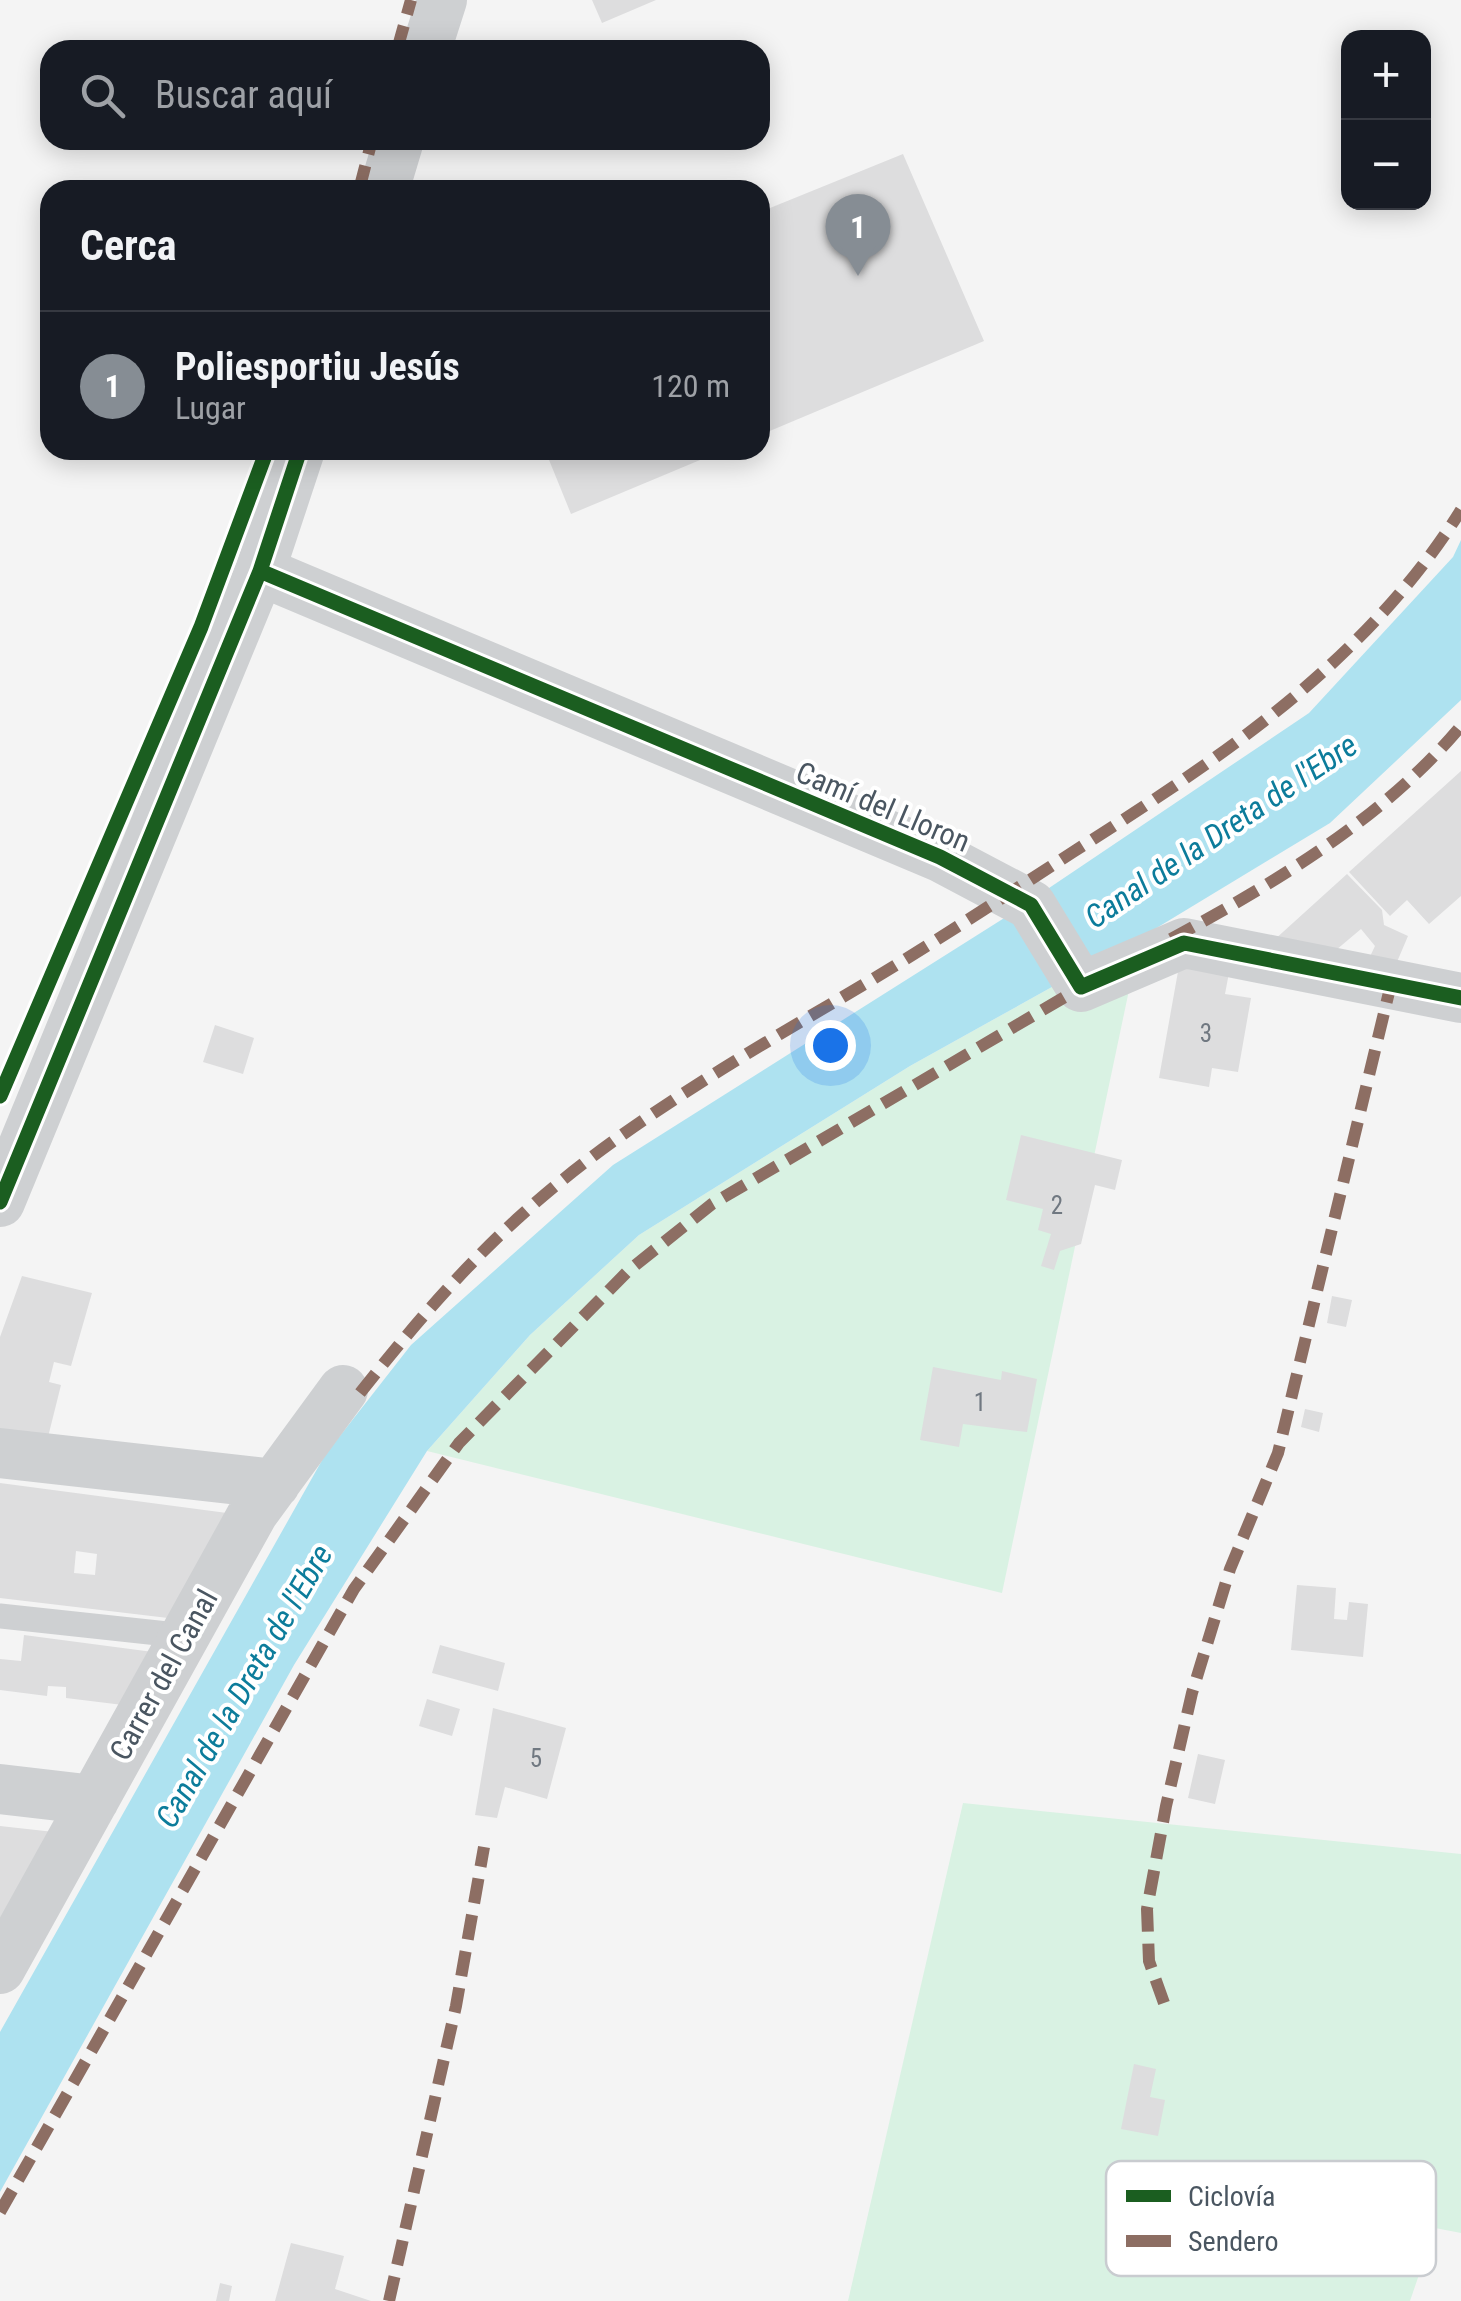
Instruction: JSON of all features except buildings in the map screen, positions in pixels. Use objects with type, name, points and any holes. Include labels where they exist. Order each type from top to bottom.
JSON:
[{"type":"street","points":[[429,40],[442,0]]},
{"type":"street","points":[[387,180],[396,150]]},
{"type":"street","points":[[0,1202],[260,572],[297,460]]},
{"type":"street","name":"Camí del Lloron","points":[[260,572],[940,857],[1030,905],[1081,987],[1184,943],[1461,998]]},
{"type":"street","name":"Carrer del Canal","points":[[0,1969],[253,1513],[342,1390]]},
{"type":"street","points":[[0,1453],[274,1484]]},
{"type":"street","points":[[0,1789],[94,1800]]},
{"type":"lane","points":[[0,1616],[186,1636]]},
{"type":"green space","points":[[1140,938],[1002,1593],[427,1451],[530,1335],[639,1235],[910,1066]]},
{"type":"green space","points":[[963,1803],[1461,1854],[1461,2233],[1436,2228],[1436,2161],[1106,2161],[1106,2276],[1419,2276],[1410,2301],[848,2301]]},
{"type":"water","name":"Canal de la Dreta de l'Ebre","points":[[1461,540],[1461,700],[1330,823],[1140,938],[910,1066],[639,1235],[530,1335],[427,1451],[294,1665],[0,2192],[0,2032],[325,1455],[411,1345],[613,1165],[1009,915],[1309,713],[1453,557]]},
{"type":"marked path","points":[[400,40],[411,0]]},
{"type":"marked path","points":[[362,180],[369,150]]},
{"type":"marked path","points":[[360,1393],[475,1260],[557,1184],[599,1152],[731,1063],[920,950],[1128,817],[1287,703],[1381,614],[1461,510]]},
{"type":"marked path","points":[[1171,939],[1250,895],[1363,819],[1430,760],[1461,726]]},
{"type":"marked path","points":[[0,2212],[354,1589],[459,1443],[628,1271],[712,1204],[1087,984]]},
{"type":"marked path","points":[[1164,2003],[1149,1961],[1147,1909],[1166,1806],[1192,1693],[1230,1569],[1278,1453],[1391,984]]},
{"type":"marked path","points":[[389,2301],[456,2006],[484,1847]]},
{"type":"cycle path","points":[[0,1096],[201,627],[263,460]]},
{"type":"cycle path","points":[[0,1202],[260,571],[297,460]]},
{"type":"cycle path","points":[[260,571],[940,857],[1031,905],[1081,987],[1184,943],[1461,998]]},
{"type":"place","name":"Poliesportiu Jesús","points":[[858,276]]}]
